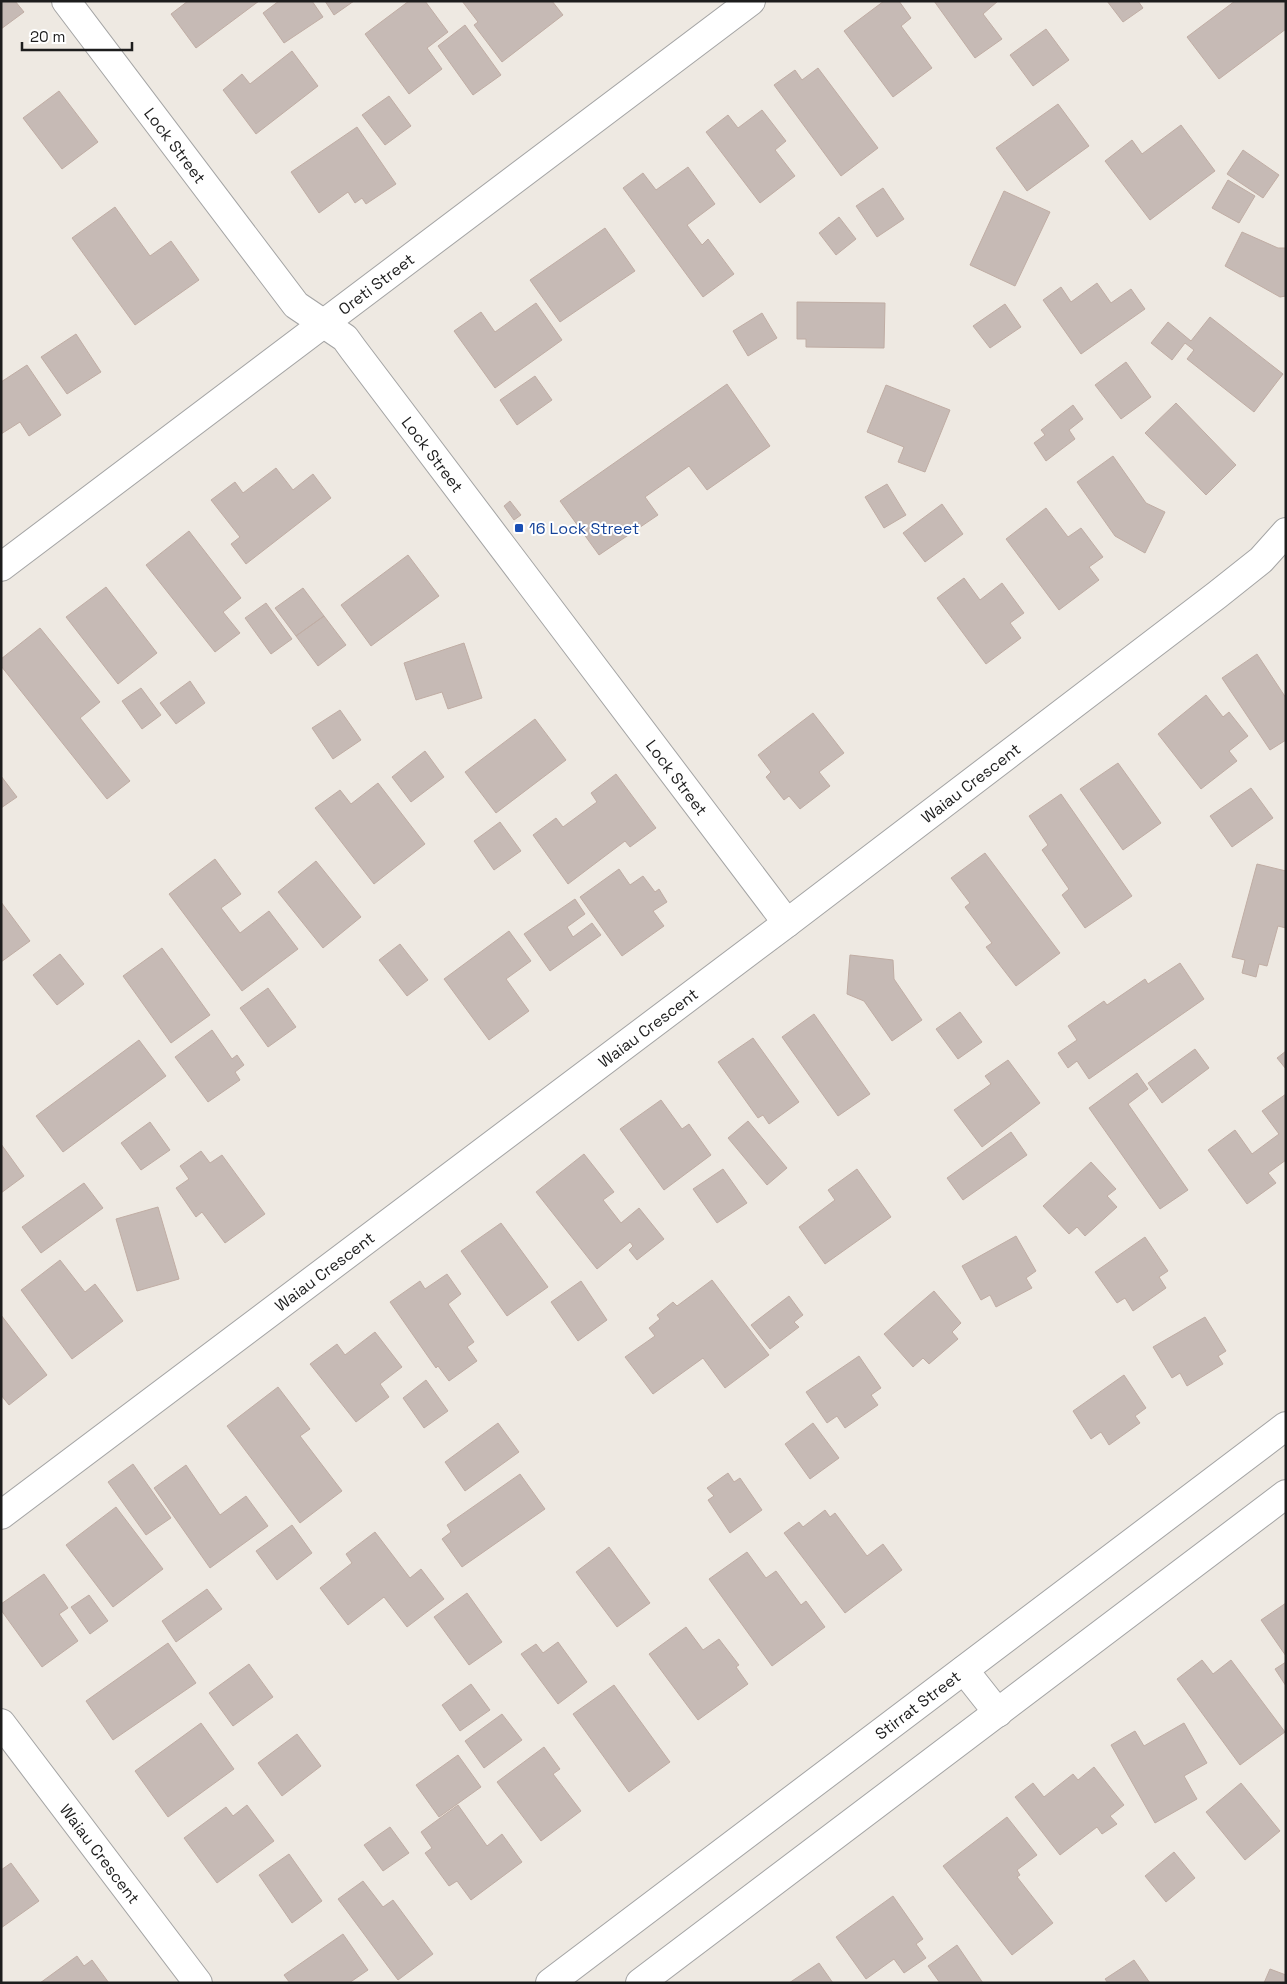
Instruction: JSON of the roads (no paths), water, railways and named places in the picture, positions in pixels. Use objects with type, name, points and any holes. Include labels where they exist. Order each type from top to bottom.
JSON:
[{"type":"street","name":"Lock Street","points":[[66,1],[296,305],[345,338],[787,923]]},
{"type":"street","name":"Oreti Street","points":[[1,567],[751,1]]},
{"type":"street","name":"Waiau Crescent","points":[[1,1515],[787,923],[1217,596],[1261,560],[1286,532]]},
{"type":"street","name":"Stirrat Street","points":[[550,1983],[1286,1426]]},
{"type":"street","points":[[640,1983],[1286,1494]]},
{"type":"street","points":[[964,1670],[998,1713]]},
{"type":"street","name":"Waiau Crescent","points":[[1,1723],[198,1983]]},
{"type":"place","name":"16 Lock Street","points":[[519,528]]}]
